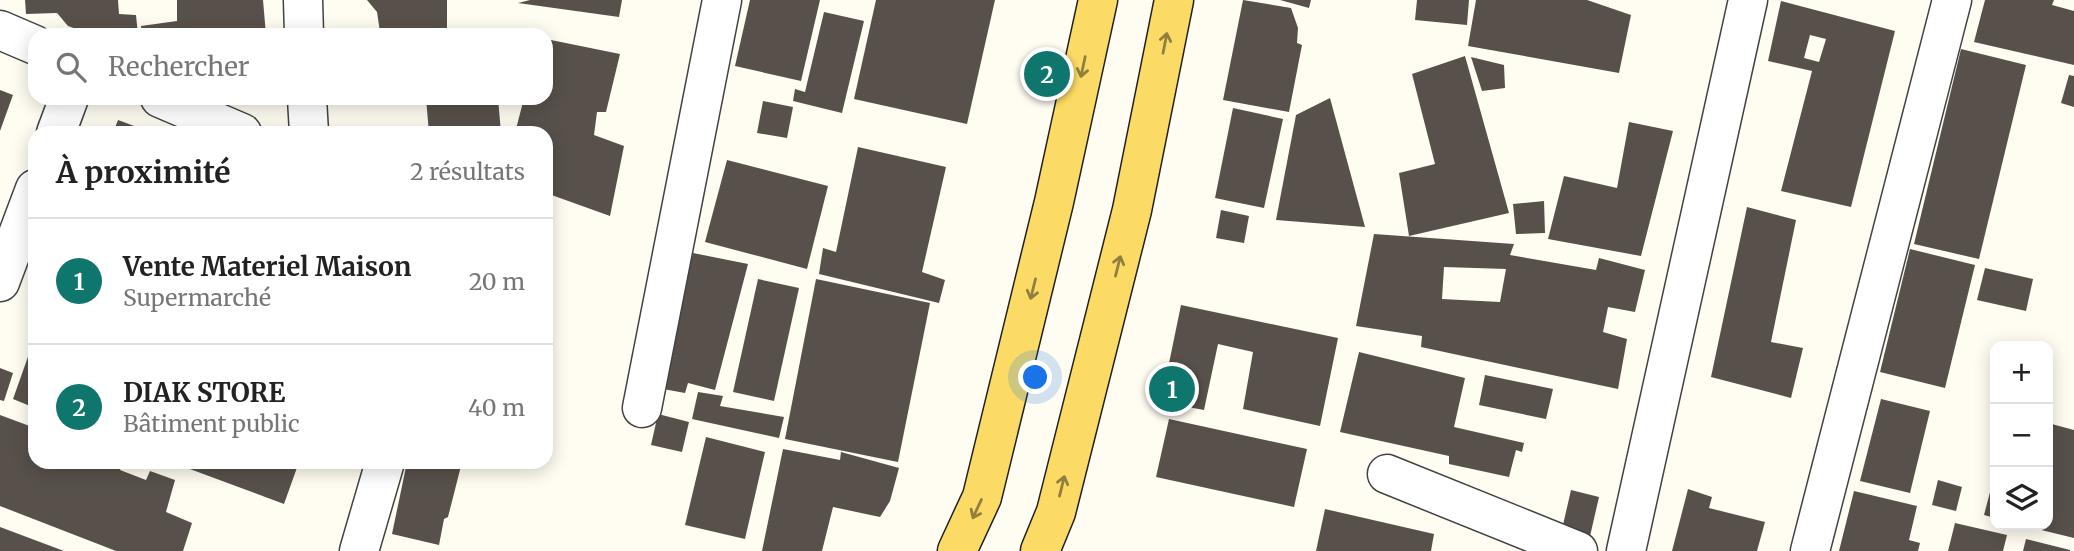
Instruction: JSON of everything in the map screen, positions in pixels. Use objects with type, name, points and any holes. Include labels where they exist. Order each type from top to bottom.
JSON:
[{"type":"main road","points":[[957,551],[982,497],[1054,202],[1098,0]]},
{"type":"main road","points":[[1040,551],[1056,512],[1132,210],[1174,0]]},
{"type":"street","points":[[303,0],[304,28]]},
{"type":"street","points":[[642,408],[722,0]]},
{"type":"street","points":[[1626,551],[1748,0]]},
{"type":"street","points":[[1810,551],[1952,0]]},
{"type":"street","points":[[0,30],[28,42]]},
{"type":"street","points":[[59,126],[66,105]]},
{"type":"street","points":[[176,105],[226,126]]},
{"type":"street","points":[[307,105],[309,126]]},
{"type":"street","points":[[0,282],[28,208]]},
{"type":"street","points":[[359,551],[383,469]]},
{"type":"street","points":[[1387,474],[1578,551]]},
{"type":"building","points":[[25,0],[118,0],[119,14],[136,15],[137,28],[74,28],[68,26],[57,13],[26,14]]},
{"type":"building","points":[[177,0],[263,0],[265,28],[141,28],[177,21]]},
{"type":"building","points":[[367,0],[447,0],[447,28],[379,28],[377,12]]},
{"type":"building","points":[[530,0],[622,0],[619,17],[518,3]]},
{"type":"building","points":[[750,0],[820,0],[801,81],[735,66]]},
{"type":"building","points":[[876,0],[995,0],[967,124],[854,99]]},
{"type":"building","points":[[1243,0],[1291,8],[1298,28],[1297,43],[1302,45],[1289,112],[1223,100]]},
{"type":"building","points":[[1280,0],[1311,0],[1309,8]]},
{"type":"building","points":[[1417,0],[1469,0],[1467,25],[1415,20]]},
{"type":"building","points":[[1476,0],[1587,0],[1631,15],[1619,73],[1468,46]]},
{"type":"building","points":[[1985,0],[2054,0],[2052,5],[2074,11],[2074,65],[1974,42]]},
{"type":"building","points":[[1781,1],[1895,31],[1851,207],[1781,191],[1812,71],[1768,61]],"holes":[[[1810,35],[1826,39],[1819,62],[1804,58]]]},
{"type":"building","points":[[824,12],[864,21],[842,113],[793,101],[795,89],[805,92]]},
{"type":"building","points":[[553,40],[620,54],[606,112],[597,112],[594,135],[624,146],[610,216],[553,196],[553,126],[517,126],[522,105],[553,105]]},
{"type":"building","points":[[1961,49],[2026,65],[1979,259],[1914,244]]},
{"type":"building","points":[[1465,56],[1509,213],[1409,236],[1399,173],[1435,164],[1412,74]]},
{"type":"building","points":[[1471,57],[1504,65],[1505,88],[1482,91]]},
{"type":"building","points":[[2069,75],[2074,76],[2074,107],[2061,103]]},
{"type":"building","points":[[0,90],[13,95],[0,131]]},
{"type":"building","points":[[1330,98],[1365,227],[1276,220],[1296,115]]},
{"type":"building","points":[[763,101],[793,107],[787,138],[757,133]]},
{"type":"building","points":[[427,105],[499,105],[500,126],[428,126]]},
{"type":"building","points":[[1233,108],[1283,119],[1264,208],[1215,198]]},
{"type":"building","points":[[118,120],[134,126],[116,126]]},
{"type":"building","points":[[1629,122],[1673,131],[1641,256],[1548,239],[1564,176],[1617,188]]},
{"type":"building","points":[[858,147],[946,167],[922,272],[945,280],[939,303],[819,274],[823,248],[836,252]]},
{"type":"building","points":[[727,160],[828,186],[807,269],[705,242]]},
{"type":"building","points":[[1544,201],[1545,233],[1516,234],[1513,204]]},
{"type":"building","points":[[1747,207],[1796,220],[1771,342],[1803,348],[1791,398],[1711,377]]},
{"type":"building","points":[[1221,210],[1249,216],[1244,243],[1216,238]]},
{"type":"building","points":[[1374,234],[1514,244],[1510,255],[1596,270],[1599,258],[1645,270],[1635,312],[1608,307],[1603,332],[1627,339],[1618,389],[1421,347],[1422,336],[1356,326]],"holes":[[[1444,267],[1506,269],[1500,302],[1442,299]]]},
{"type":"building","points":[[1910,249],[1975,265],[1945,388],[1880,372]]},
{"type":"building","points":[[693,253],[748,264],[715,390],[688,383],[685,393],[663,389]]},
{"type":"building","points":[[1985,268],[2033,279],[2026,311],[1977,300]]},
{"type":"building","points":[[758,279],[799,288],[774,401],[733,392]]},
{"type":"building","points":[[816,279],[930,303],[898,462],[785,439]]},
{"type":"building","points":[[1181,305],[1338,338],[1320,426],[1243,409],[1253,352],[1218,344],[1204,410],[1161,402]]},
{"type":"building","points":[[1359,352],[1465,378],[1454,427],[1524,443],[1522,452],[1516,450],[1509,477],[1449,464],[1449,456],[1340,432]]},
{"type":"building","points":[[28,357],[28,405],[13,399]]},
{"type":"building","points":[[0,368],[13,373],[4,401],[0,400]]},
{"type":"building","points":[[1485,375],[1553,389],[1546,419],[1479,405]]},
{"type":"building","points":[[698,392],[723,396],[720,406],[784,417],[779,438],[692,419]]},
{"type":"building","points":[[1881,399],[1930,411],[1910,493],[1860,481]]},
{"type":"building","points":[[658,414],[689,422],[682,452],[651,445]]},
{"type":"building","points":[[0,415],[28,425],[28,469],[120,469],[146,480],[150,471],[175,480],[166,512],[192,523],[183,551],[116,551],[0,506]]},
{"type":"building","points":[[1169,419],[1307,449],[1294,507],[1156,477]]},
{"type":"building","points":[[2053,424],[2074,430],[2074,538],[2041,530],[2053,530]]},
{"type":"building","points":[[706,437],[765,452],[745,539],[685,525]]},
{"type":"building","points":[[783,449],[840,460],[841,452],[899,468],[890,501],[880,517],[833,507],[822,551],[762,551]]},
{"type":"building","points":[[190,469],[296,469],[284,504]]},
{"type":"building","points":[[406,469],[460,469],[448,517],[444,519],[439,545],[392,534]]},
{"type":"building","points":[[1938,480],[1962,487],[1956,511],[1932,505]]},
{"type":"building","points":[[1688,489],[1712,497],[1709,508],[1765,522],[1757,551],[1672,551]]},
{"type":"building","points":[[1571,490],[1599,497],[1588,545],[1560,538]]},
{"type":"building","points":[[1854,491],[1917,506],[1909,540],[1920,543],[1918,551],[1839,551]]},
{"type":"building","points":[[1990,492],[1990,517],[1984,515]]},
{"type":"building","points":[[1325,509],[1434,534],[1431,551],[1316,551]]},
{"type":"building","points":[[1955,523],[2007,535],[2003,551],[1948,551]]},
{"type":"building","points":[[0,527],[64,551],[0,551]]},
{"type":"building","points":[[2026,539],[2070,550],[2070,551],[2023,551]]},
{"type":"place","name":"DIAK STORE","points":[[1047,74]]},
{"type":"place","name":"Vente Materiel Maison","points":[[1172,389]]}]
